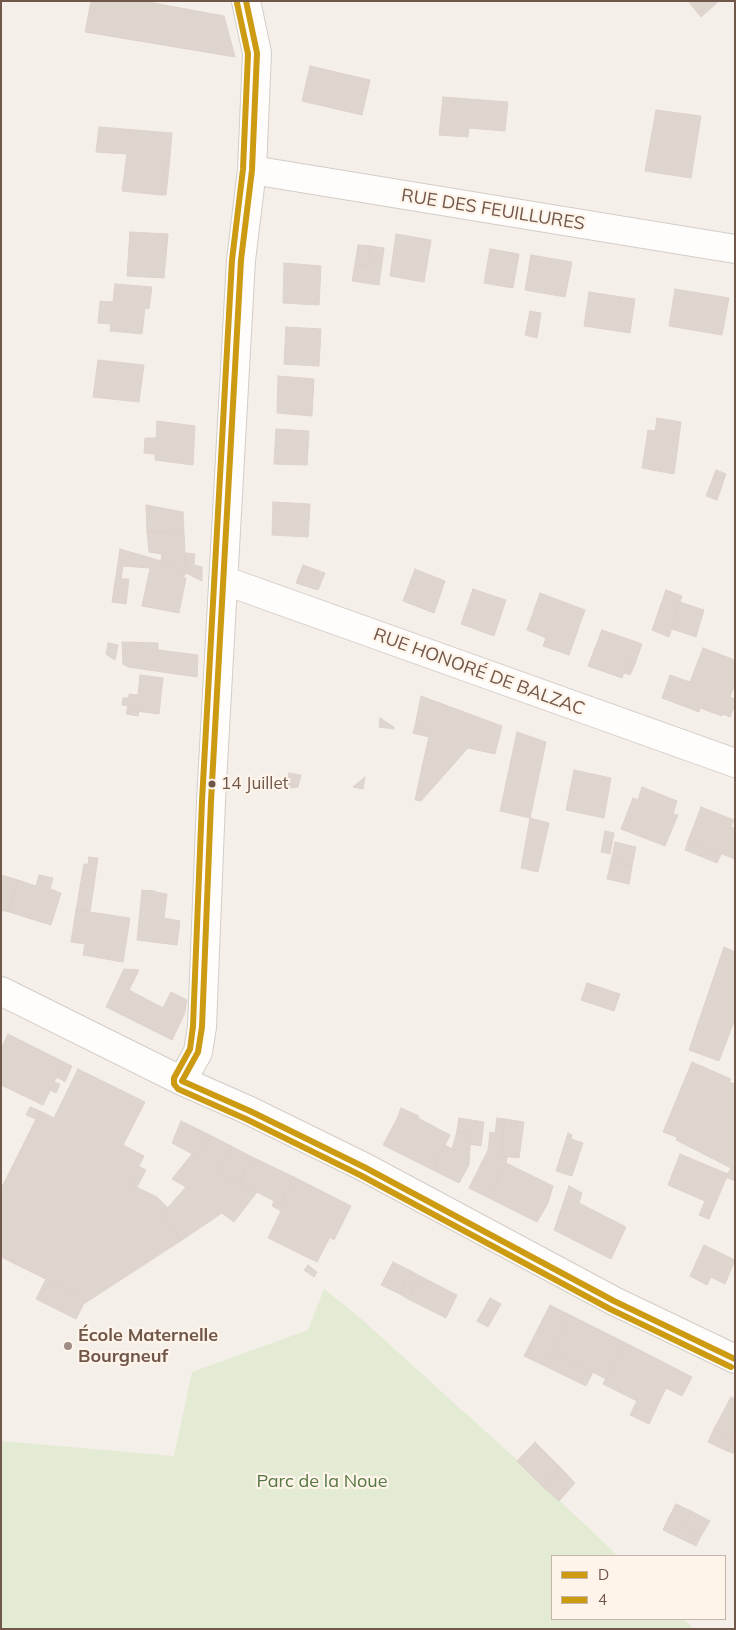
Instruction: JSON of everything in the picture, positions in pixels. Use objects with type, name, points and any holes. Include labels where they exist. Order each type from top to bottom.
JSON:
[{"type":"street","points":[[182,1081],[198,1052],[202,1026],[211,801],[241,260],[252,170],[257,53],[246,1]]},
{"type":"street","name":"RUE DES FEUILLURES","points":[[252,170],[735,249]]},
{"type":"street","name":"RUE HONORÉ DE BALZAC","points":[[223,580],[735,763]]},
{"type":"street","points":[[1,991],[182,1081],[250,1111],[364,1167],[614,1301],[735,1358]]},
{"type":"green space","name":"Parc de la Noue","points":[[324,1289],[358,1316],[516,1459],[617,1555],[551,1555],[551,1620],[685,1620],[694,1629],[1,1629],[1,1441],[174,1456],[192,1372],[308,1330]]},
{"type":"building","points":[[91,1],[143,1],[224,16],[235,57],[85,32]]},
{"type":"building","points":[[688,1],[719,1],[701,17]]},
{"type":"building","points":[[310,66],[370,80],[362,115],[302,101]]},
{"type":"building","points":[[443,97],[508,102],[505,131],[469,128],[468,137],[439,135]]},
{"type":"building","points":[[656,110],[701,116],[691,178],[645,171]]},
{"type":"building","points":[[99,127],[172,133],[169,167],[164,167],[161,195],[122,191],[127,154],[96,152]]},
{"type":"building","points":[[164,167],[169,167],[166,195],[161,195]]},
{"type":"building","points":[[130,232],[168,234],[164,278],[127,276]]},
{"type":"building","points":[[396,234],[431,240],[424,282],[390,276]]},
{"type":"building","points":[[358,245],[371,246],[367,266],[355,264]]},
{"type":"building","points":[[371,246],[384,248],[379,285],[352,281],[355,264],[367,266]]},
{"type":"building","points":[[490,249],[519,254],[513,288],[484,283]]},
{"type":"building","points":[[531,255],[572,262],[565,297],[525,290]]},
{"type":"building","points":[[284,263],[321,266],[319,305],[283,303]]},
{"type":"building","points":[[115,284],[152,287],[149,309],[145,308],[142,334],[110,331],[111,324],[98,323],[100,301],[113,302]]},
{"type":"building","points":[[675,289],[729,298],[722,335],[669,326]]},
{"type":"building","points":[[589,292],[635,299],[630,333],[584,326]]},
{"type":"building","points":[[530,311],[541,313],[537,338],[525,335]]},
{"type":"building","points":[[286,327],[321,329],[319,366],[284,364]]},
{"type":"building","points":[[98,360],[144,365],[139,402],[93,397]]},
{"type":"building","points":[[278,376],[314,379],[312,416],[277,413]]},
{"type":"building","points":[[657,418],[681,422],[674,474],[642,468],[648,430],[655,431]]},
{"type":"building","points":[[157,421],[195,426],[193,465],[155,460],[155,454],[144,453],[145,438],[156,438]]},
{"type":"building","points":[[276,429],[309,431],[307,465],[274,464]]},
{"type":"building","points":[[716,470],[726,474],[717,500],[706,496]]},
{"type":"building","points":[[273,502],[310,504],[308,537],[272,535]]},
{"type":"building","points":[[146,505],[183,512],[184,533],[147,532]]},
{"type":"building","points":[[147,532],[184,533],[186,573],[161,561],[162,554],[149,552]]},
{"type":"building","points":[[120,549],[161,561],[186,573],[183,578],[186,578],[179,613],[142,606],[150,568],[123,566],[121,579],[129,579],[126,604],[112,602]]},
{"type":"building","points":[[185,553],[195,554],[194,565],[202,567],[202,581],[186,573]]},
{"type":"building","points":[[303,565],[325,573],[318,590],[296,583]]},
{"type":"building","points":[[415,569],[445,581],[434,613],[403,601]]},
{"type":"building","points":[[473,589],[506,600],[494,636],[461,624]]},
{"type":"building","points":[[666,590],[682,596],[669,637],[652,630]]},
{"type":"building","points":[[540,593],[585,610],[569,655],[543,646],[546,638],[527,630]]},
{"type":"building","points":[[680,602],[704,610],[696,637],[672,629]]},
{"type":"building","points":[[602,630],[642,644],[635,664],[628,662],[622,678],[588,666]]},
{"type":"building","points":[[122,642],[158,643],[158,650],[198,655],[197,677],[128,667],[123,664]]},
{"type":"building","points":[[108,643],[118,645],[115,660],[106,654]]},
{"type":"building","points":[[703,648],[735,660],[735,684],[730,697],[735,699],[735,705],[730,717],[700,708],[699,712],[662,698],[670,675],[690,682]]},
{"type":"building","points":[[628,662],[635,664],[630,675],[624,673]]},
{"type":"building","points":[[140,675],[163,678],[159,714],[127,710],[128,706],[122,705],[123,698],[129,698],[129,694],[138,695]]},
{"type":"building","points":[[421,696],[502,726],[495,754],[468,748],[421,801],[415,800],[422,767],[431,758],[426,750],[430,731],[415,726]]},
{"type":"building","points":[[127,710],[139,712],[138,716],[126,714]]},
{"type":"building","points":[[380,718],[394,727],[394,729],[379,727]]},
{"type":"building","points":[[415,726],[430,731],[429,737],[413,733]]},
{"type":"building","points":[[517,732],[546,742],[530,818],[500,811]]},
{"type":"building","points":[[426,750],[431,758],[422,767]]},
{"type":"building","points":[[574,770],[611,778],[604,818],[566,810]]},
{"type":"building","points":[[289,773],[301,775],[298,787],[285,789]]},
{"type":"building","points":[[365,777],[363,789],[353,787]]},
{"type":"building","points":[[642,787],[677,801],[673,814],[678,815],[665,846],[621,829],[633,798],[638,800]]},
{"type":"building","points":[[701,807],[734,820],[731,827],[735,828],[735,859],[688,841]]},
{"type":"building","points":[[530,818],[549,823],[538,872],[521,868]]},
{"type":"building","points":[[605,831],[614,833],[610,854],[601,852]]},
{"type":"building","points":[[688,841],[721,854],[717,863],[685,850]]},
{"type":"building","points":[[615,842],[636,847],[632,866],[611,862]]},
{"type":"building","points":[[89,857],[98,858],[90,912],[76,910],[84,864],[88,864]]},
{"type":"building","points":[[611,862],[632,866],[629,884],[607,879]]},
{"type":"building","points":[[1,875],[18,880],[9,912],[1,910]]},
{"type":"building","points":[[39,875],[53,878],[50,889],[61,893],[51,925],[9,912],[18,880],[36,886]]},
{"type":"building","points":[[142,890],[167,894],[164,918],[180,921],[177,945],[137,940]]},
{"type":"building","points":[[76,910],[130,918],[123,962],[83,955],[85,944],[71,942]]},
{"type":"building","points":[[724,947],[735,952],[735,1019],[719,1061],[689,1050]]},
{"type":"building","points":[[124,969],[139,970],[129,990],[163,1008],[171,992],[187,1000],[184,1015],[172,1040],[106,1007]]},
{"type":"building","points":[[587,983],[620,994],[614,1011],[581,1000]]},
{"type":"building","points":[[8,1034],[64,1062],[43,1105],[1,1085],[1,1049]]},
{"type":"building","points":[[64,1062],[72,1066],[65,1082],[57,1077]]},
{"type":"building","points":[[692,1062],[731,1079],[729,1082],[735,1084],[735,1181],[726,1177],[731,1168],[676,1140],[677,1137],[663,1132]]},
{"type":"building","points":[[78,1069],[145,1102],[123,1145],[144,1156],[130,1184],[157,1197],[168,1208],[161,1215],[182,1240],[82,1305],[86,1299],[1,1257],[1,1189],[40,1111],[54,1118]]},
{"type":"building","points":[[54,1082],[60,1084],[56,1093],[50,1090]]},
{"type":"building","points":[[30,1107],[40,1111],[36,1119],[26,1115]]},
{"type":"building","points":[[401,1108],[419,1116],[418,1118],[450,1135],[433,1170],[383,1145]]},
{"type":"building","points":[[459,1118],[484,1122],[481,1146],[469,1144],[471,1133],[457,1131]]},
{"type":"building","points":[[497,1118],[505,1119],[501,1156],[507,1157],[489,1198],[469,1188],[488,1150],[490,1132],[495,1133]]},
{"type":"building","points":[[505,1119],[524,1122],[519,1158],[501,1156]]},
{"type":"building","points":[[181,1121],[210,1135],[198,1157],[172,1143]]},
{"type":"building","points":[[457,1131],[471,1133],[469,1165],[459,1183],[433,1170],[445,1145],[452,1149]]},
{"type":"building","points":[[568,1133],[572,1135],[571,1139],[583,1143],[572,1176],[556,1171]]},
{"type":"building","points":[[210,1135],[231,1146],[218,1172],[257,1192],[234,1222],[222,1213],[182,1240],[161,1215],[186,1187],[172,1179],[192,1154],[198,1157]]},
{"type":"building","points":[[231,1146],[252,1157],[239,1183],[218,1172]]},
{"type":"building","points":[[680,1154],[728,1174],[709,1219],[699,1215],[705,1201],[668,1185]]},
{"type":"building","points":[[252,1157],[294,1177],[280,1204],[239,1183]]},
{"type":"building","points":[[506,1163],[553,1186],[548,1203],[537,1222],[489,1198]]},
{"type":"building","points":[[138,1166],[146,1170],[137,1187],[130,1184]]},
{"type":"building","points":[[294,1177],[351,1206],[334,1240],[330,1237],[317,1262],[268,1238],[281,1211],[272,1206],[274,1201],[280,1204]]},
{"type":"building","points":[[569,1186],[582,1193],[579,1203],[626,1227],[611,1259],[554,1230]]},
{"type":"building","points":[[704,1245],[735,1260],[725,1284],[711,1277],[707,1285],[690,1276]]},
{"type":"building","points":[[393,1262],[411,1271],[400,1294],[381,1285]]},
{"type":"building","points":[[308,1265],[317,1272],[314,1277],[304,1270]]},
{"type":"building","points":[[411,1271],[420,1276],[408,1299],[400,1294]]},
{"type":"building","points":[[420,1276],[457,1295],[446,1318],[408,1299]]},
{"type":"building","points":[[46,1279],[86,1299],[76,1319],[36,1299]]},
{"type":"building","points":[[490,1298],[501,1304],[488,1327],[477,1321]]},
{"type":"building","points":[[550,1305],[570,1315],[545,1366],[524,1356]]},
{"type":"building","points":[[570,1315],[626,1343],[606,1379],[553,1351]]},
{"type":"building","points":[[626,1343],[692,1377],[682,1396],[666,1388],[649,1424],[630,1415],[637,1401],[603,1384]]},
{"type":"building","points":[[553,1351],[593,1372],[586,1386],[545,1366]]},
{"type":"building","points":[[731,1397],[735,1399],[735,1436],[733,1439],[714,1429]]},
{"type":"building","points":[[714,1429],[733,1439],[727,1451],[708,1442]]},
{"type":"building","points":[[733,1439],[735,1439],[735,1454],[727,1451]]},
{"type":"building","points":[[535,1442],[560,1467],[542,1486],[517,1461]]},
{"type":"building","points":[[560,1467],[575,1483],[559,1501],[542,1486]]},
{"type":"building","points":[[676,1504],[691,1511],[683,1528],[668,1519]]},
{"type":"building","points":[[691,1511],[710,1521],[701,1536],[683,1528]]},
{"type":"building","points":[[668,1519],[701,1536],[696,1546],[663,1530]]},
{"type":"transit line","name":"D","points":[[246,1],[257,53],[252,170],[241,260],[211,801],[202,1027],[198,1052],[182,1081],[250,1111],[364,1167],[614,1301],[735,1359]]},
{"type":"transit line","name":"4","points":[[237,3],[248,54],[243,169],[232,260],[202,801],[193,1026],[190,1049],[174,1078],[174,1084],[178,1089],[246,1119],[360,1175],[610,1309],[731,1367]]},
{"type":"place","name":"14 Juillet","points":[[212,784]]},
{"type":"place","name":"École Maternelle Bourgneuf","points":[[68,1346]]}]
